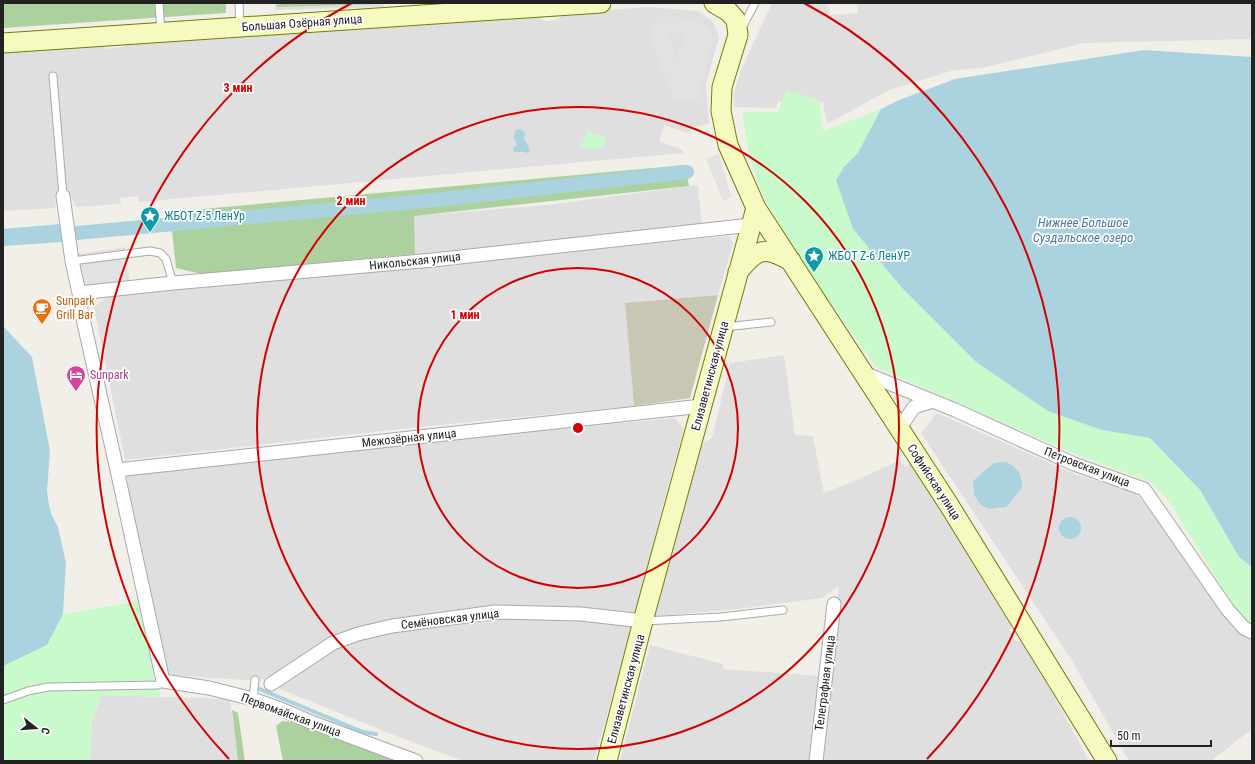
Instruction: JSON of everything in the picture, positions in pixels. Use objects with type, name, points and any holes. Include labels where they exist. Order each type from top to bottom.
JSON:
[{"type":"street","name":"Большая Озёрная улица","points":[[3,43],[240,27],[479,7],[601,3]]},
{"type":"street","points":[[714,3],[730,12],[736,20],[738,35],[722,87],[721,111],[728,145],[753,216]]},
{"type":"street","points":[[63,196],[71,255],[81,310],[163,681]]},
{"type":"street","name":"Софийская улица","points":[[753,216],[790,261],[864,373],[949,505],[1107,761]]},
{"type":"street","name":"Елизаветинская улица","points":[[607,761],[643,621],[753,216]]},
{"type":"street","name":"Никольская улица","points":[[79,293],[173,283],[432,260],[753,216]]},
{"type":"street","points":[[738,272],[748,259],[757,253],[768,251],[778,254],[790,261]]},
{"type":"street","name":"Петровская улица","points":[[864,373],[955,410],[1074,464],[1144,489],[1228,610],[1244,628],[1252,632]]},
{"type":"street","points":[[899,429],[914,407],[933,401]]},
{"type":"street","name":"Межозёрная улица","points":[[117,470],[702,406]]},
{"type":"street","name":"Телеграфная улица","points":[[816,761],[834,604]]},
{"type":"street","name":"Семёновская улица","points":[[271,684],[333,643],[358,634],[392,626],[495,612],[581,614],[643,621]]},
{"type":"street","name":"Первомайская улица","points":[[163,681],[209,688],[253,699],[416,761]]},
{"type":"lane","points":[[159,3],[161,32]]},
{"type":"lane","points":[[239,3],[240,27]]},
{"type":"lane","points":[[738,35],[755,3]]},
{"type":"lane","points":[[53,76],[63,196]]},
{"type":"lane","points":[[71,255],[150,251],[160,253],[166,259],[173,283]]},
{"type":"lane","points":[[723,328],[771,322]]},
{"type":"lane","points":[[643,621],[721,617],[783,610]]},
{"type":"lane","points":[[253,699],[255,680]]},
{"type":"lane","points":[[3,700],[28,691],[48,687],[158,685],[163,681]]},
{"type":"shaded area","points":[[275,3],[384,3],[384,7],[275,10]]},
{"type":"shaded area","points":[[772,3],[828,3],[830,15],[858,13],[857,3],[1252,3],[1252,39],[1084,43],[986,67],[951,71],[889,90],[827,124],[823,102],[778,101],[776,108],[734,107],[734,93],[741,70]]},
{"type":"shaded area","points":[[649,7],[698,11],[713,22],[719,37],[706,84],[709,124],[693,127],[690,134],[664,125],[659,141],[683,150],[683,153],[139,202],[138,196],[120,198],[121,204],[76,207],[71,195],[55,196],[56,208],[3,211],[3,50],[98,43],[107,49],[124,47],[131,41],[536,15],[544,21],[550,21],[557,20],[565,13]]},
{"type":"shaded area","points":[[659,17],[692,18],[710,28],[713,39],[699,99],[675,101],[650,38]],"holes":[[[673,33],[681,34],[684,37],[678,58],[675,58],[669,36]]]},
{"type":"shaded area","points":[[719,154],[731,197],[723,201],[706,158]]},
{"type":"shaded area","points":[[698,185],[702,225],[549,242],[415,254],[413,216],[547,205]]},
{"type":"shaded area","points":[[729,236],[733,244],[718,295],[625,303],[634,406],[409,428],[125,460],[94,307],[107,297]]},
{"type":"shaded area","points":[[125,247],[130,283],[82,290],[77,254]]},
{"type":"shaded area","points":[[718,295],[690,398],[634,406],[625,303]]},
{"type":"shaded area","points":[[784,355],[795,435],[813,436],[824,493],[900,460],[905,467],[910,464],[944,513],[1012,624],[1010,630],[1016,641],[1023,641],[1089,761],[821,761],[839,586],[822,598],[738,609],[655,616],[701,445],[712,438],[730,363]]},
{"type":"shaded area","points":[[937,413],[1077,475],[1134,492],[1149,508],[1234,629],[1252,640],[1252,729],[1211,761],[1129,761],[1071,659],[921,433]]},
{"type":"shaded area","points":[[675,418],[684,429],[631,630],[594,761],[463,761],[391,734],[280,689],[263,679],[245,680],[168,675],[126,476],[482,436]]},
{"type":"shaded area","points":[[650,645],[723,664],[723,669],[820,676],[809,761],[620,761]]},
{"type":"shaded area","points":[[101,695],[230,699],[238,761],[90,761],[92,721]]},
{"type":"green space","points":[[3,3],[225,3],[226,13],[3,28]]},
{"type":"green space","points":[[277,3],[382,3],[382,4],[277,7]]},
{"type":"green space","points":[[786,90],[819,100],[823,131],[881,109],[858,153],[844,167],[853,229],[903,289],[976,362],[1102,430],[1150,438],[1200,490],[1239,557],[1252,567],[1252,626],[1236,610],[1170,503],[1151,482],[1079,456],[876,367],[805,267],[758,185],[749,154],[742,112],[778,112]]},
{"type":"green space","points":[[587,131],[607,138],[603,148],[580,149]]},
{"type":"green space","points":[[685,165],[689,186],[414,216],[415,254],[201,274],[176,268],[170,212]]},
{"type":"green space","points":[[139,601],[161,697],[101,695],[92,721],[90,761],[3,761],[3,666],[47,645],[63,614]]},
{"type":"green space","points":[[232,710],[238,713],[245,761],[238,761]]},
{"type":"green space","points":[[282,721],[291,722],[396,761],[283,761],[276,726]]},
{"type":"water","name":"Нижнее Большое Суздальское озеро","points":[[1144,50],[1252,57],[1252,567],[1239,557],[1200,490],[1150,438],[1102,430],[1048,411],[976,362],[903,289],[853,229],[836,180],[844,167],[858,153],[881,109],[899,100],[955,79]]},
{"type":"water","points":[[520,129],[525,132],[524,140],[527,143],[530,152],[514,152],[513,150],[513,148],[517,145],[514,135],[516,130]]},
{"type":"water","points":[[60,224],[62,242],[3,246],[3,229]]},
{"type":"water","points":[[3,326],[32,357],[50,451],[47,491],[49,505],[52,516],[58,527],[66,563],[63,614],[47,645],[3,666]]},
{"type":"water","points":[[1006,462],[1014,466],[1020,475],[1022,488],[1006,507],[989,509],[981,505],[974,495],[973,481],[994,463]]},
{"type":"water","points":[[1070,517],[1078,520],[1081,528],[1078,536],[1070,539],[1062,536],[1059,528],[1062,520]]},
{"type":"waterway","points":[[55,235],[435,200],[687,172]]},
{"type":"waterway","points":[[257,688],[363,732],[376,734]]},
{"type":"place","name":"ЖБОТ Z-5 ЛенУр","points":[[150,233]]},
{"type":"place","name":"ЖБОТ Z-6 ЛенУР","points":[[814,273]]},
{"type":"place","name":"Sunpark Grill Bar","points":[[42,325]]},
{"type":"place","name":"Sunpark","points":[[76,392]]}]
